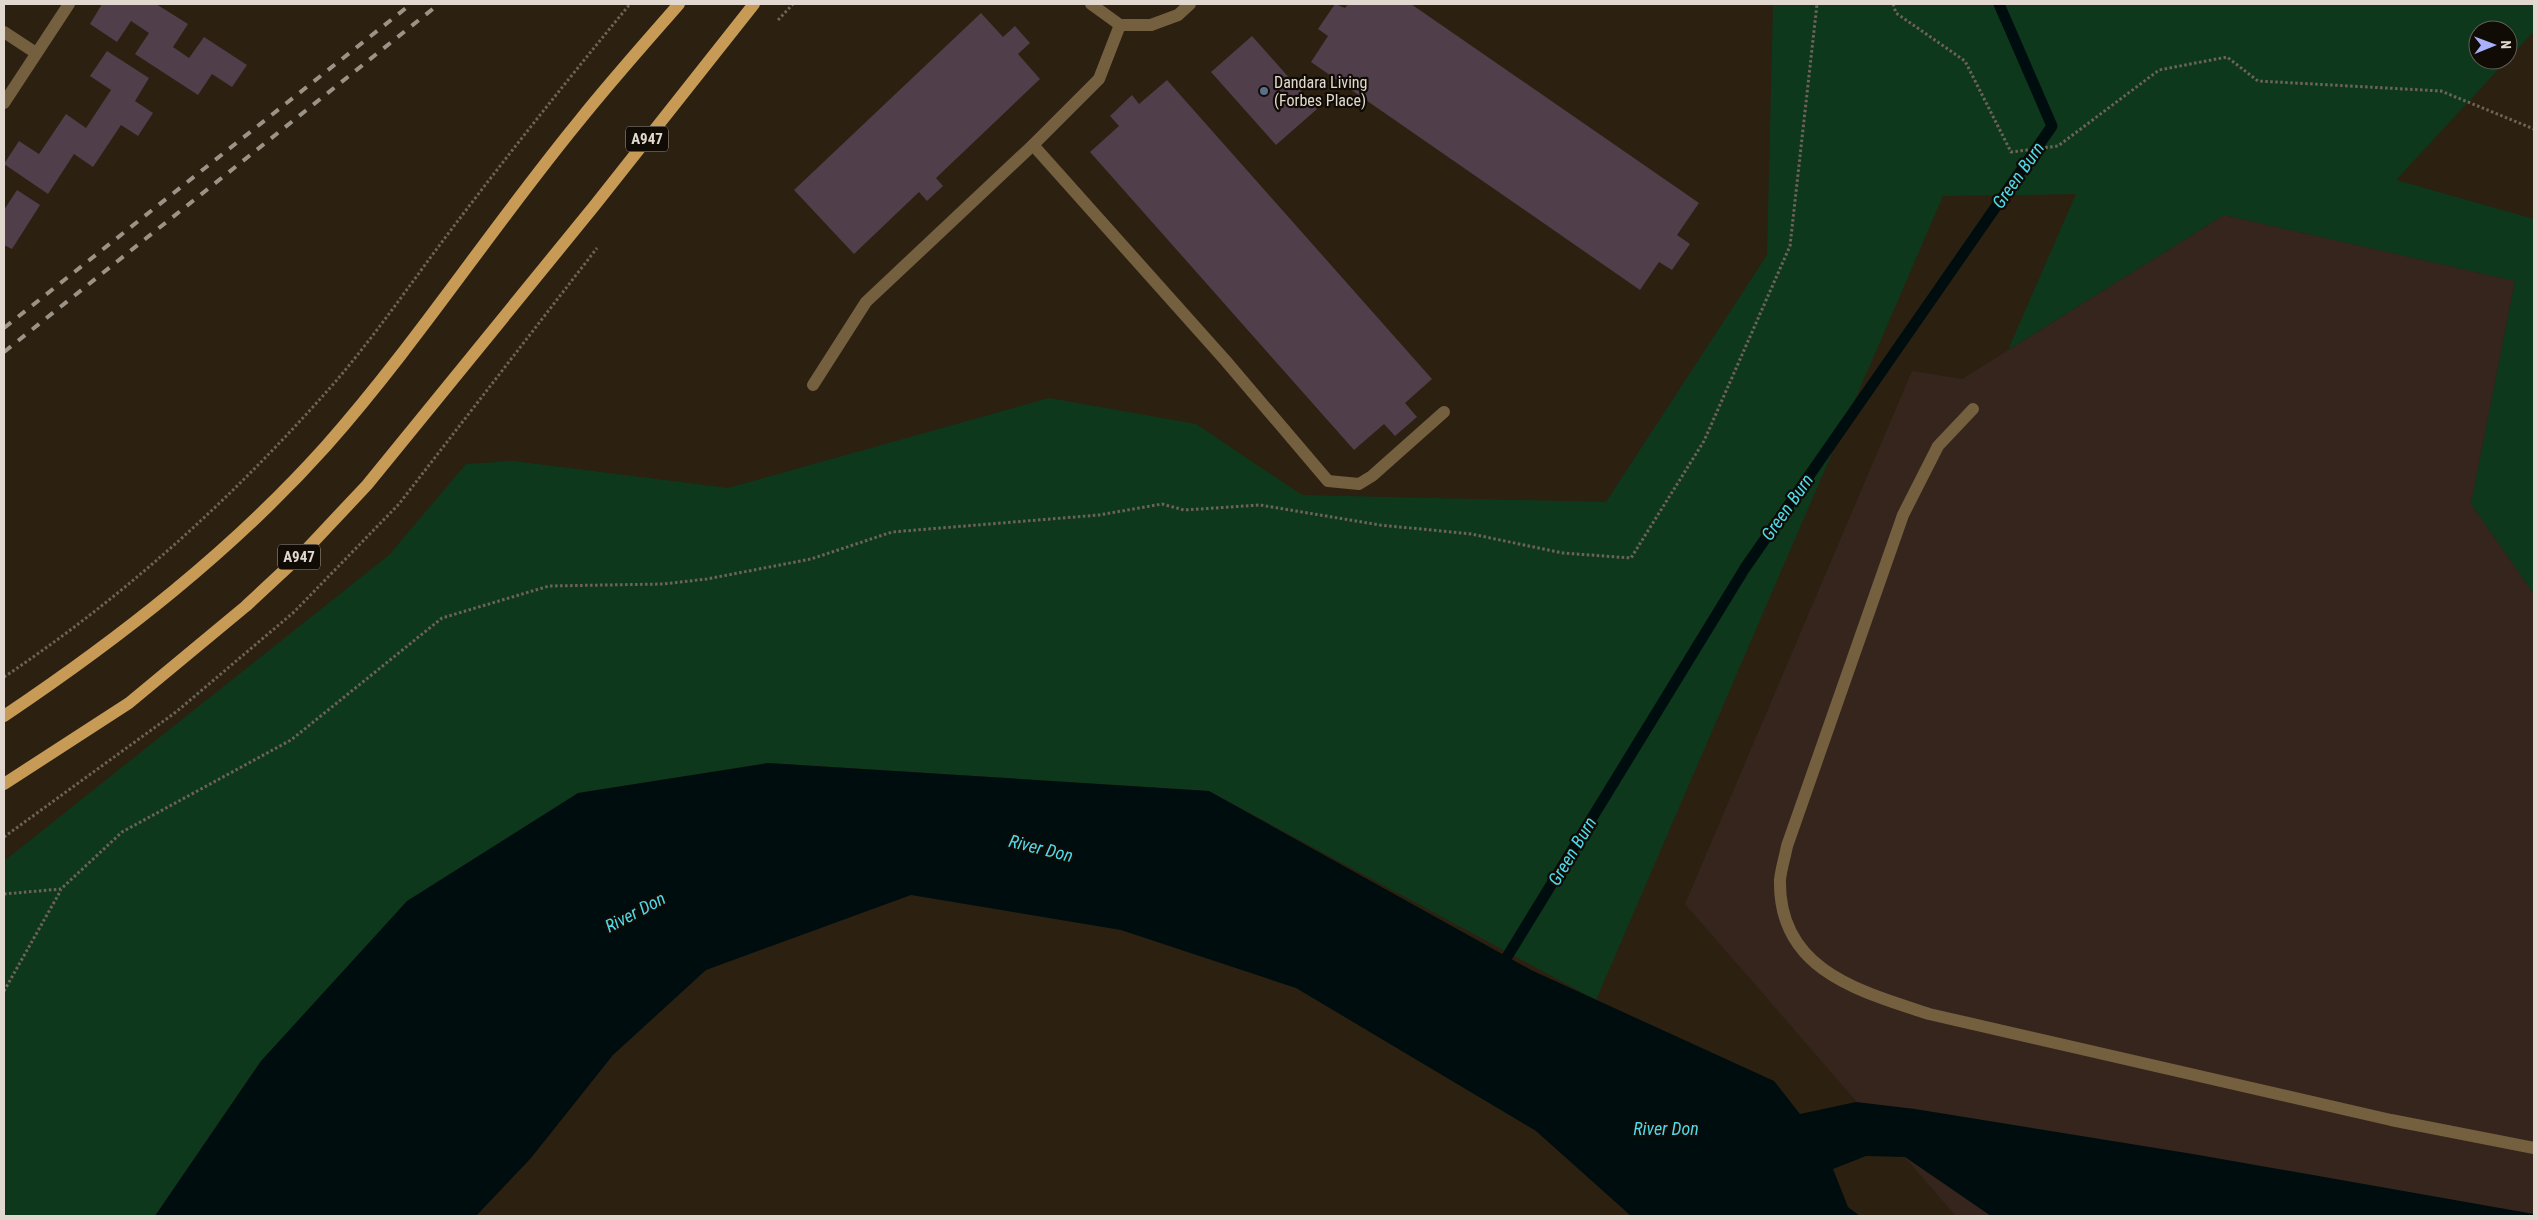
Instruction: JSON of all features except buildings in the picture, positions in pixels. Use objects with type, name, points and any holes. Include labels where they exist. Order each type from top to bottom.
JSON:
[{"type":"main road","points":[[4,716],[85,661],[160,602],[247,528],[326,446],[404,352],[578,121],[679,4]]},
{"type":"main road","name":"A947","points":[[4,784],[129,703],[246,606],[304,552],[367,485],[589,212],[754,4]]},
{"type":"street","points":[[4,103],[69,4]]},
{"type":"street","points":[[1091,4],[1120,25],[1152,25],[1178,15],[1190,4]]},
{"type":"street","points":[[813,385],[866,302],[1033,145],[1099,79],[1120,25]]},
{"type":"street","points":[[4,32],[36,53]]},
{"type":"street","points":[[1033,145],[1328,481],[1359,484],[1372,476],[1444,412]]},
{"type":"street","points":[[1973,408],[1938,446],[1903,515],[1787,846],[1780,879],[1783,911],[1794,940],[1818,968],[1855,988],[1929,1014],[2391,1120],[2534,1148]]},
{"type":"path","points":[[4,677],[74,627],[143,572],[241,484],[284,438],[348,365],[530,126],[630,4]]},
{"type":"path","points":[[4,991],[61,889],[122,832],[291,740],[442,618],[549,586],[663,584],[707,579],[811,559],[892,532],[1099,515],[1162,504],[1184,510],[1260,505],[1380,525],[1471,534],[1563,553],[1631,558],[1704,441],[1790,246],[1817,4]]},
{"type":"path","points":[[1893,4],[1896,13],[1965,61],[2012,152],[2058,146],[2158,70],[2227,57],[2258,81],[2440,91],[2534,130]]},
{"type":"path","points":[[4,894],[61,889]]},
{"type":"shaded area","points":[[2224,215],[2515,281],[2471,504],[2534,594],[2534,1216],[1956,1216],[1685,904],[1912,371],[1962,379]]},
{"type":"green space","points":[[1773,4],[2534,4],[2534,31],[2518,48],[2518,20],[2468,20],[2468,70],[2498,70],[2396,180],[2534,219],[2534,594],[2471,504],[2515,281],[2224,215],[2008,350],[2076,194],[1943,196],[1596,1000],[1209,791],[768,763],[578,793],[261,1061],[155,1216],[4,1216],[4,861],[389,555],[466,464],[513,461],[728,488],[1049,398],[1196,424],[1302,495],[1606,502],[1767,255]]},
{"type":"water","name":"River Don","points":[[768,763],[1209,791],[1531,970],[1774,1081],[1800,1114],[1856,1102],[1915,1109],[2193,1154],[2534,1214],[2534,1216],[1991,1216],[1905,1157],[1866,1156],[1833,1169],[1848,1207],[1860,1216],[1631,1216],[1536,1131],[1296,988],[1121,930],[911,895],[706,970],[613,1055],[531,1158],[476,1216],[155,1216],[261,1061],[407,901],[578,793]]},
{"type":"waterway","name":"Green Burn","points":[[1499,970],[1745,568],[2052,126],[1999,4]]},
{"type":"railway","points":[[4,328],[411,4]]},
{"type":"railway","points":[[4,352],[439,4]]},
{"type":"place","name":"Dandara Living (Forbes Place)","points":[[1264,91]]}]
